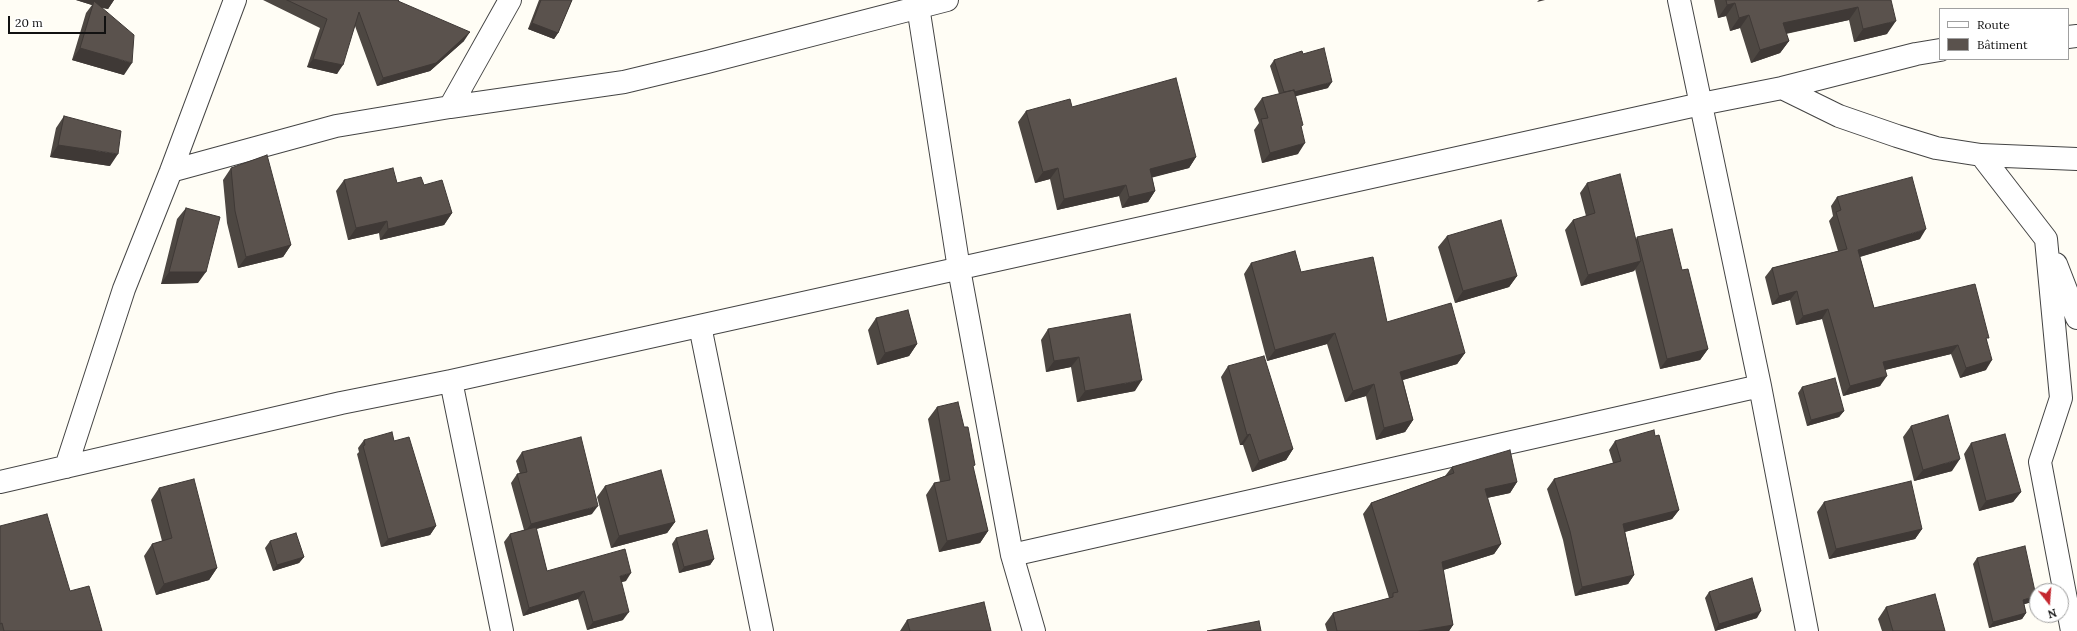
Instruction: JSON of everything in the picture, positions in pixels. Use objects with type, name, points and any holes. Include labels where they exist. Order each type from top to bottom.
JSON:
[{"type":"street","points":[[66,467],[124,288],[171,171],[234,0]]},
{"type":"street","points":[[450,107],[510,0]]},
{"type":"street","points":[[171,171],[336,126],[450,107],[624,82],[715,60],[918,3],[947,0]]},
{"type":"street","points":[[1679,0],[1760,386],[1807,631]]},
{"type":"street","points":[[918,3],[959,269],[1012,555],[1034,631]]},
{"type":"street","points":[[0,482],[341,403],[451,381],[1701,104],[1782,88],[1916,54],[1939,50]]},
{"type":"street","points":[[1782,88],[1839,116],[1936,148],[1981,155],[2077,159]]},
{"type":"street","points":[[1981,155],[2046,239],[2077,318]]},
{"type":"street","points":[[2046,239],[2061,398],[2040,462],[2072,631]]},
{"type":"street","points":[[700,326],[762,631]]},
{"type":"street","points":[[451,381],[502,631]]},
{"type":"street","points":[[1012,555],[1760,386]]},
{"type":"building","points":[[287,0],[399,0],[398,1],[470,32],[436,63],[383,78],[359,12],[343,65],[313,59],[327,19]]},
{"type":"building","points":[[541,0],[572,0],[558,33],[532,23]]},
{"type":"building","points":[[1726,0],[1891,0],[1896,21],[1863,29],[1858,7],[1783,23],[1789,41],[1760,50],[1749,15],[1739,18],[1735,3],[1727,5]]},
{"type":"building","points":[[94,1],[134,35],[132,63],[80,48]]},
{"type":"building","points":[[1324,48],[1332,82],[1294,92],[1294,90],[1284,92],[1274,60],[1302,51],[1303,54]]},
{"type":"building","points":[[1176,78],[1196,157],[1150,169],[1155,191],[1129,197],[1126,185],[1064,199],[1058,168],[1043,172],[1026,111],[1070,99],[1072,107]]},
{"type":"building","points":[[1294,90],[1303,125],[1301,126],[1305,143],[1270,153],[1261,119],[1268,118],[1262,98]]},
{"type":"building","points":[[64,116],[121,131],[118,154],[58,145]]},
{"type":"building","points":[[267,155],[291,245],[246,257],[235,211],[231,168]]},
{"type":"building","points":[[393,168],[397,183],[421,177],[424,185],[442,180],[452,213],[388,229],[387,221],[356,228],[344,180]]},
{"type":"building","points":[[1620,174],[1641,261],[1588,275],[1573,220],[1595,213],[1587,183]]},
{"type":"building","points":[[1912,177],[1926,229],[1858,250],[1874,308],[1975,284],[1989,338],[1986,338],[1992,360],[1966,368],[1958,345],[1883,362],[1887,376],[1850,386],[1828,309],[1803,316],[1797,291],[1779,296],[1772,268],[1847,249],[1836,212],[1841,210],[1837,197]]},
{"type":"building","points":[[186,208],[220,217],[206,272],[169,272]]},
{"type":"building","points":[[1501,220],[1517,276],[1463,291],[1447,236]]},
{"type":"building","points":[[1672,229],[1682,270],[1688,269],[1708,349],[1667,359],[1637,237]]},
{"type":"building","points":[[1295,251],[1301,272],[1373,257],[1387,322],[1451,303],[1465,353],[1400,372],[1413,420],[1384,428],[1374,384],[1353,391],[1335,333],[1275,350],[1251,263]]},
{"type":"building","points":[[908,310],[917,344],[885,353],[876,318]]},
{"type":"building","points":[[1130,314],[1142,380],[1085,391],[1079,357],[1054,361],[1048,329]]},
{"type":"building","points":[[1264,356],[1293,449],[1259,461],[1250,434],[1247,435],[1228,366]]},
{"type":"building","points":[[1835,378],[1844,411],[1811,420],[1802,387]]},
{"type":"building","points":[[958,402],[964,427],[968,427],[975,465],[973,466],[988,531],[947,541],[934,483],[950,480],[937,407]]},
{"type":"building","points":[[1948,415],[1960,459],[1923,470],[1911,426]]},
{"type":"building","points":[[1654,430],[1655,436],[1659,435],[1679,510],[1623,524],[1634,575],[1582,587],[1570,531],[1554,479],[1621,461],[1615,441]]},
{"type":"building","points":[[392,432],[394,441],[409,437],[436,526],[388,539],[363,446],[365,445],[364,440]]},
{"type":"building","points":[[2005,434],[2021,492],[1986,501],[1971,443]]},
{"type":"building","points":[[581,437],[598,506],[531,524],[517,474],[527,472],[522,452]]},
{"type":"building","points":[[1510,450],[1517,482],[1485,489],[1501,544],[1442,562],[1453,625],[1418,631],[1337,631],[1333,613],[1393,597],[1393,593],[1398,592],[1371,503],[1454,473],[1452,467]]},
{"type":"building","points":[[661,470],[675,522],[619,536],[605,486]]},
{"type":"building","points":[[194,479],[217,568],[164,584],[152,544],[172,538],[159,488]]},
{"type":"building","points":[[1911,481],[1922,529],[1836,549],[1824,502]]},
{"type":"building","points":[[47,514],[70,591],[89,586],[102,631],[4,631],[2,623],[0,624],[0,526]]},
{"type":"building","points":[[536,527],[547,571],[625,549],[631,573],[620,576],[629,612],[593,622],[584,591],[529,608],[510,534]]},
{"type":"building","points":[[707,530],[714,559],[684,567],[676,538]]},
{"type":"building","points":[[296,533],[304,557],[277,565],[270,541]]},
{"type":"building","points":[[2025,546],[2033,583],[2029,583],[2029,598],[2023,600],[2026,613],[1993,622],[1977,558]]},
{"type":"building","points":[[1752,578],[1761,611],[1719,624],[1709,592]]},
{"type":"building","points":[[1935,594],[1945,631],[1893,631],[1886,607]]},
{"type":"building","points":[[984,602],[991,631],[910,631],[907,620]]},
{"type":"building","points":[[1259,621],[1261,631],[1207,631]]}]
